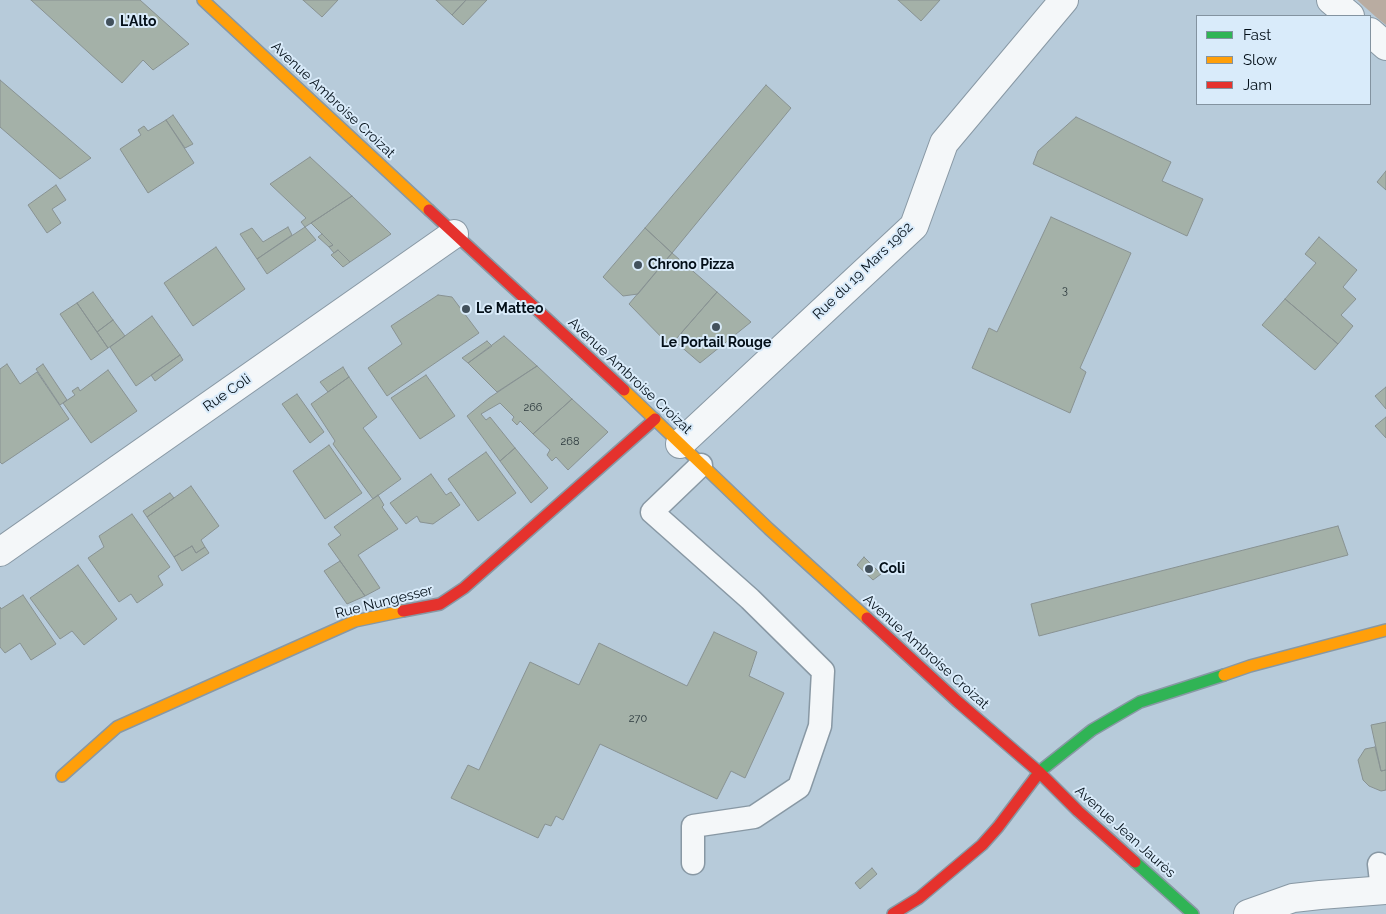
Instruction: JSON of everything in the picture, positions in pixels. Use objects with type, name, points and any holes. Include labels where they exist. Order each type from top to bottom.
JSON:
[{"type":"street","name":"Avenue Ambroise Croizat","points":[[203,0],[654,419],[768,529],[951,696],[1039,772]]},
{"type":"street","name":"Rue du 19 Mars 1962","points":[[680,444],[914,226],[944,143],[1064,0]]},
{"type":"street","points":[[1331,0],[1349,15]]},
{"type":"street","points":[[1371,33],[1386,46]]},
{"type":"street","name":"Rue Coli","points":[[0,552],[454,234]]},
{"type":"street","name":"Rue Nungesser","points":[[62,776],[117,727],[314,638],[355,622],[440,604],[464,588],[654,419]]},
{"type":"street","points":[[893,914],[919,898],[982,845],[998,828],[1039,772],[1092,730],[1140,702],[1250,666],[1386,630]]},
{"type":"street","name":"Avenue Jean Jaurès","points":[[1039,772],[1078,811],[1193,914]]},
{"type":"street","points":[[1248,914],[1293,898],[1382,881]]},
{"type":"lane","points":[[693,863],[693,826],[754,817],[800,787],[820,726],[822,671],[750,599],[652,512],[701,465]]},
{"type":"shaded area","points":[[1357,0],[1386,0],[1386,25],[1376,17]]},
{"type":"building","name":"L'Alto","points":[[31,0],[140,0],[189,44],[153,70],[143,60],[122,83]]},
{"type":"building","points":[[303,0],[338,0],[322,17]]},
{"type":"building","points":[[436,0],[466,0],[452,15]]},
{"type":"building","points":[[466,0],[487,0],[463,25],[452,15]]},
{"type":"building","points":[[898,0],[940,0],[921,21]]},
{"type":"building","points":[[0,80],[91,158],[60,179],[0,127]]},
{"type":"building","points":[[766,85],[791,108],[672,253],[645,228]]},
{"type":"building","points":[[173,115],[193,144],[185,148],[166,120]]},
{"type":"building","points":[[1076,117],[1171,162],[1162,181],[1203,199],[1187,236],[1033,164],[1038,151]]},
{"type":"building","points":[[166,120],[194,163],[148,193],[120,149],[141,135],[138,130],[144,126],[148,131]]},
{"type":"building","points":[[310,157],[352,196],[305,227],[301,222],[306,218],[270,184]]},
{"type":"building","points":[[1386,171],[1386,190],[1377,182]]},
{"type":"building","points":[[56,185],[66,200],[52,209],[61,223],[47,233],[28,205]]},
{"type":"building","points":[[352,196],[391,234],[350,262],[338,250],[334,253],[329,247],[333,245],[311,223]]},
{"type":"building","points":[[1051,217],[1131,253],[1080,368],[1086,372],[1070,413],[972,368],[989,328],[997,332]]},
{"type":"building","points":[[288,227],[292,235],[257,259],[240,234],[252,228],[263,242]]},
{"type":"building","points":[[305,227],[316,240],[267,274],[257,259]]},
{"type":"building","name":"Chrono Pizza","points":[[645,228],[672,253],[638,294],[623,296],[603,277]]},
{"type":"building","points":[[322,234],[333,245],[329,247],[318,237]]},
{"type":"building","points":[[1319,237],[1357,270],[1343,287],[1356,299],[1341,315],[1353,326],[1338,344],[1285,299],[1316,263],[1305,254]]},
{"type":"building","points":[[216,247],[245,289],[193,326],[164,283]]},
{"type":"building","points":[[338,250],[350,262],[343,267],[331,255]]},
{"type":"building","points":[[672,253],[717,292],[670,346],[629,304]]},
{"type":"building","points":[[93,292],[113,320],[97,332],[77,303]]},
{"type":"building","name":"Le Portail Rouge","points":[[717,292],[751,322],[700,363],[678,344],[682,332]]},
{"type":"building","points":[[438,295],[452,297],[479,333],[387,396],[368,368],[402,344],[391,326]]},
{"type":"building","points":[[1285,299],[1338,344],[1315,370],[1262,325]]},
{"type":"building","points":[[77,303],[108,348],[91,360],[60,314]]},
{"type":"building","points":[[152,316],[180,355],[136,386],[110,347]]},
{"type":"building","points":[[113,320],[125,336],[108,348],[97,332]]},
{"type":"building","points":[[504,336],[537,366],[497,392],[468,363]]},
{"type":"building","points":[[487,341],[492,346],[468,363],[462,358]]},
{"type":"building","points":[[180,355],[183,360],[155,381],[151,375]]},
{"type":"building","points":[[7,364],[20,384],[37,372],[69,419],[2,464],[0,462],[0,369]]},
{"type":"building","points":[[43,364],[67,400],[60,405],[36,369]]},
{"type":"building","points":[[537,366],[572,399],[533,434],[520,421],[517,425],[512,420],[514,417],[500,403],[481,414],[486,420],[490,417],[515,448],[500,461],[467,416],[489,398]]},
{"type":"building","points":[[343,367],[349,377],[328,392],[320,382]]},
{"type":"building","points":[[108,370],[137,411],[91,443],[63,403],[75,395],[72,391],[78,387],[80,391]]},
{"type":"building","points":[[426,375],[455,416],[420,439],[391,398]]},
{"type":"building","points":[[349,377],[377,417],[363,428],[401,479],[373,499],[333,444],[335,441],[311,404]]},
{"type":"building","points":[[1386,387],[1386,409],[1375,396]]},
{"type":"building","points":[[297,394],[324,432],[310,443],[282,404]]},
{"type":"building","points":[[572,399],[608,432],[568,470],[556,457],[552,461],[547,455],[550,450],[533,434]]},
{"type":"building","points":[[1386,417],[1386,438],[1375,426]]},
{"type":"building","points":[[329,445],[362,493],[325,519],[293,471]]},
{"type":"building","points":[[515,448],[548,488],[531,503],[500,461]]},
{"type":"building","points":[[486,452],[516,493],[478,521],[448,479]]},
{"type":"building","points":[[431,474],[446,495],[451,492],[460,505],[433,524],[420,522],[417,516],[406,524],[390,503]]},
{"type":"building","points":[[191,486],[219,526],[201,540],[205,547],[196,553],[192,546],[174,557],[147,517]]},
{"type":"building","points":[[170,493],[174,498],[147,517],[143,511]]},
{"type":"building","points":[[378,495],[384,505],[382,507],[398,529],[358,555],[380,588],[365,596],[328,544],[341,535],[334,527]]},
{"type":"building","points":[[132,514],[170,567],[158,576],[163,585],[137,603],[131,594],[119,602],[88,558],[104,547],[99,536]]},
{"type":"building","points":[[1338,526],[1348,555],[1039,636],[1031,604]]},
{"type":"building","points":[[192,546],[196,553],[205,547],[209,553],[182,571],[174,557]]},
{"type":"building","name":"Coli","points":[[864,557],[881,574],[873,580],[857,565]]},
{"type":"building","points":[[340,561],[365,596],[347,604],[324,571]]},
{"type":"building","points":[[78,565],[117,619],[84,645],[72,631],[60,639],[30,598]]},
{"type":"building","points":[[23,595],[56,644],[31,660],[20,643],[5,653],[0,647],[0,607],[1,609]]},
{"type":"building","points":[[714,632],[757,652],[749,676],[784,693],[745,778],[731,771],[717,799],[600,744],[563,820],[556,816],[551,826],[545,824],[538,838],[451,798],[468,765],[479,770],[530,662],[579,685],[599,643],[687,686]]},
{"type":"building","points":[[1386,722],[1386,770],[1381,771],[1371,725]]},
{"type":"building","points":[[1375,747],[1381,771],[1386,770],[1386,790],[1381,791],[1369,786],[1363,780],[1358,760],[1365,749]]},
{"type":"building","points":[[872,868],[877,874],[860,889],[855,883]]},
{"type":"traffic: fast","points":[[1035,778],[1039,772],[1092,730],[1140,702],[1224,675]]},
{"type":"traffic: fast","points":[[1135,862],[1193,914]]},
{"type":"traffic: slow","points":[[203,0],[429,210]]},
{"type":"traffic: slow","points":[[624,390],[769,529],[867,618]]},
{"type":"traffic: slow","points":[[62,776],[117,727],[355,621],[403,611]]},
{"type":"traffic: slow","points":[[1224,675],[1250,666],[1386,630]]},
{"type":"traffic: jam","points":[[429,210],[624,390]]},
{"type":"traffic: jam","points":[[403,611],[440,604],[464,588],[655,419]]},
{"type":"traffic: jam","points":[[867,618],[958,702],[1039,772],[1078,811],[1135,862]]},
{"type":"traffic: jam","points":[[893,914],[919,898],[982,845],[1035,778]]},
{"type":"place","name":"L'Alto","points":[[110,22]]},
{"type":"place","name":"Chrono Pizza","points":[[638,265]]},
{"type":"place","name":"Le Matteo","points":[[466,309]]},
{"type":"place","name":"Le Portail Rouge","points":[[716,327]]},
{"type":"place","name":"Coli","points":[[869,569]]}]
